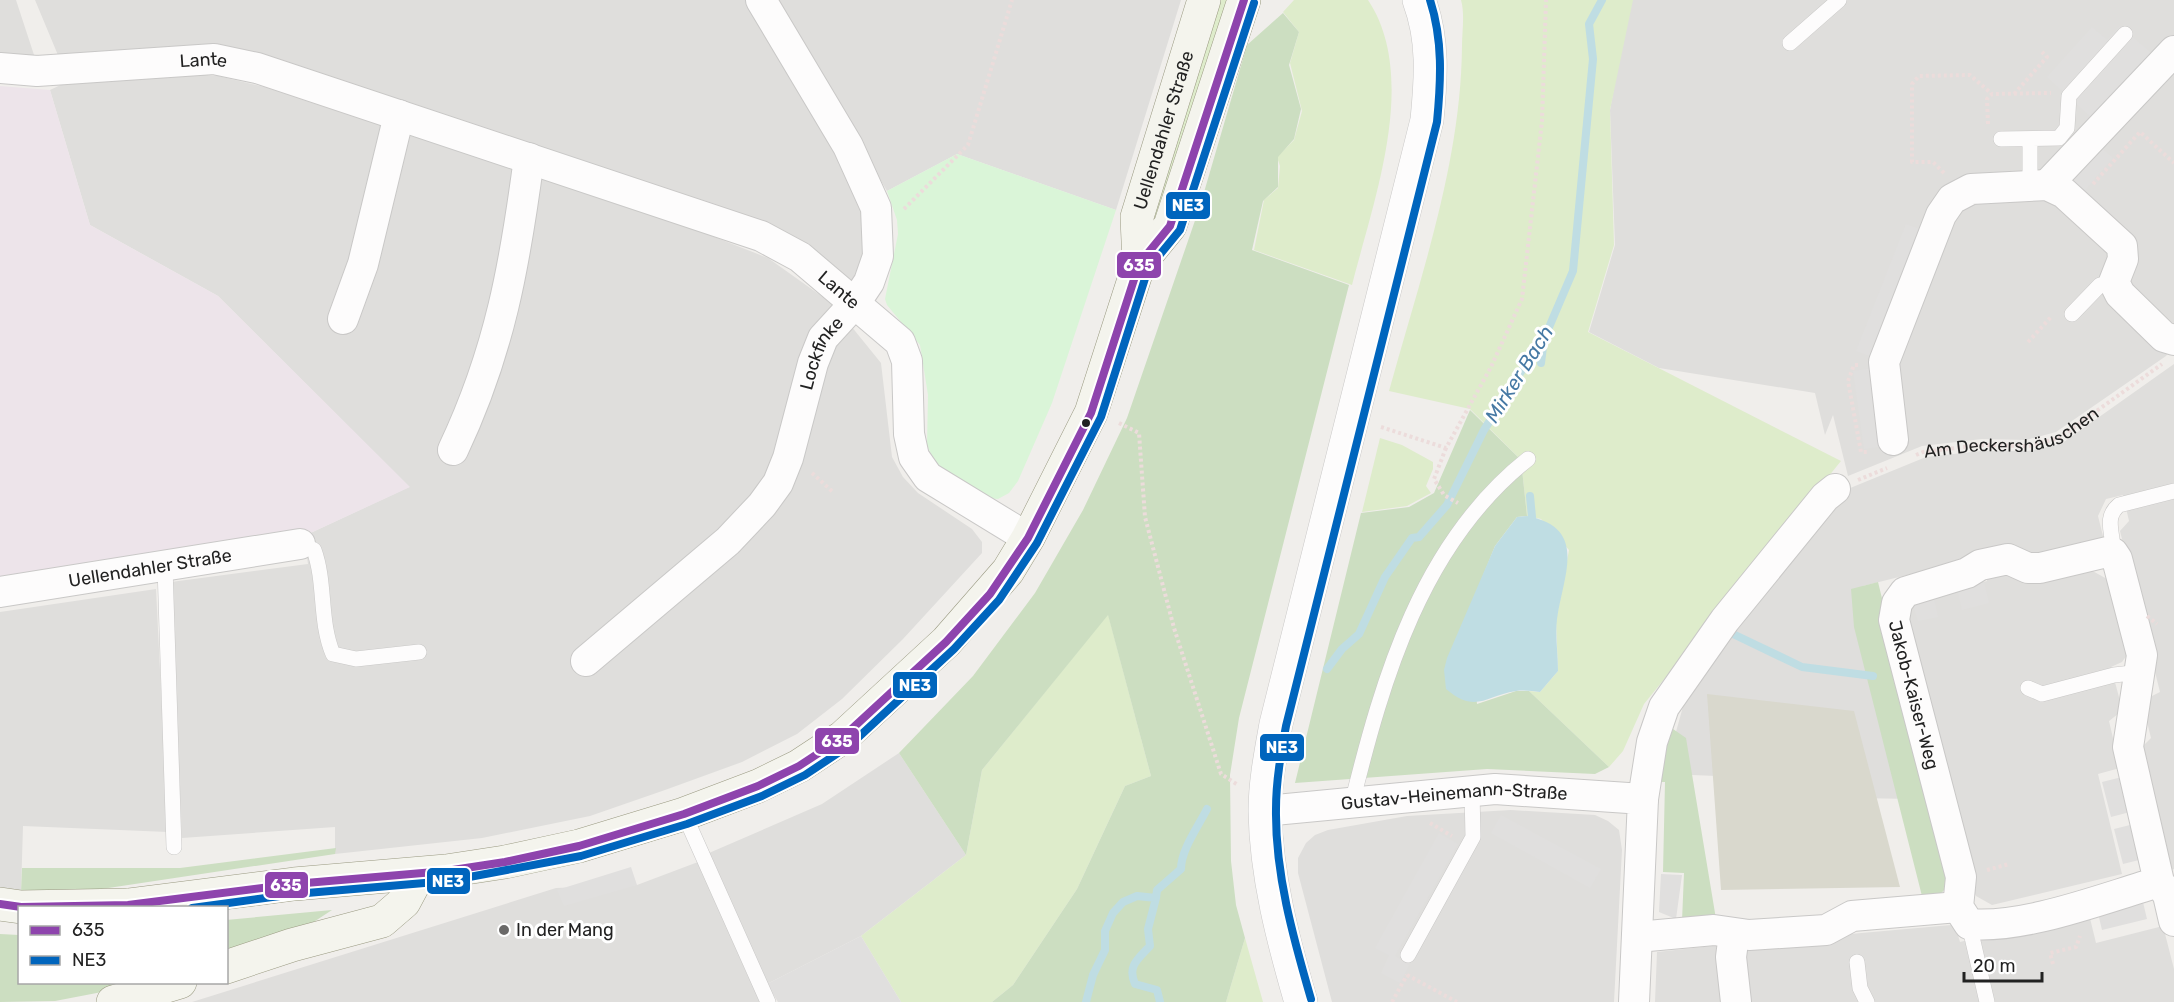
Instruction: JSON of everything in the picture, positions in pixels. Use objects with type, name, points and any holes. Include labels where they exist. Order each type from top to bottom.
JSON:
[{"type":"main road","name":"Uellendahler Straße","points":[[74,906],[128,905],[294,884],[419,874],[505,862],[579,846],[684,814],[779,776],[799,766],[843,737],[946,642],[990,594],[1028,538],[1094,405],[1139,264],[1137,217],[1204,0]]},
{"type":"main road","name":"Uellendahler Straße","points":[[1139,264],[1170,226],[1244,0]]},
{"type":"main road","points":[[228,966],[353,927],[382,921],[396,911],[419,874]]},
{"type":"main road","points":[[353,927],[371,902],[380,878]]},
{"type":"main road","name":"Uellendahler Straße","points":[[0,904],[18,907]]},
{"type":"main road","points":[[113,1002],[173,984]]},
{"type":"street","name":"Lockfinke","points":[[586,661],[728,541],[762,505],[778,483],[788,458],[813,363],[823,338],[855,303],[869,282],[878,256],[876,208],[848,146],[761,0]]},
{"type":"street","points":[[1301,1002],[1273,889],[1265,811],[1267,775],[1276,724],[1427,120],[1432,72],[1430,43],[1419,0]]},
{"type":"street","points":[[2039,185],[2174,51]]},
{"type":"street","name":"Lante","points":[[0,68],[38,71],[214,59],[257,68],[761,236],[800,257],[900,342],[907,361],[909,434],[914,457],[928,477],[1028,538]]},
{"type":"street","points":[[343,319],[363,264],[399,115]]},
{"type":"street","points":[[453,450],[485,374],[506,303],[518,246],[529,158]]},
{"type":"street","points":[[1950,197],[2039,185],[2064,193],[2122,246],[2123,259],[2114,282],[2120,294],[2164,337],[2172,349]]},
{"type":"street","name":"Am Deckershäuschen","points":[[1899,454],[1884,362],[1950,197]]},
{"type":"street","points":[[1634,1002],[1643,799],[1652,742],[1664,707],[1725,620],[1825,497],[1835,489]]},
{"type":"street","name":"Uellendahler Straße","points":[[0,592],[300,544]]},
{"type":"street","name":"Jakob-Kaiser-Weg","points":[[1964,916],[1961,877],[1894,620],[1897,603],[1905,592],[1916,586],[1967,573],[1980,565],[2008,559],[2028,568],[2040,568],[2107,552],[2113,553]]},
{"type":"street","points":[[2113,553],[2117,559],[2142,655],[2128,747],[2159,882],[2168,895],[2174,921]]},
{"type":"street","name":"Gustav-Heinemann-Straße","points":[[1265,811],[1495,789],[1643,799]]},
{"type":"street","points":[[1637,936],[1714,930],[1734,934],[1826,930],[1852,916],[1964,916],[1992,926],[2159,882]]},
{"type":"street","points":[[1734,934],[1731,957],[1736,1002]]},
{"type":"lane","points":[[1790,43],[1839,0]]},
{"type":"lane","points":[[2001,139],[2059,138],[2067,128],[2069,96],[2125,34]]},
{"type":"lane","points":[[2030,140],[2039,185]]},
{"type":"lane","points":[[2072,314],[2100,285],[2114,282]]},
{"type":"lane","points":[[1352,803],[1382,691],[1398,646],[1440,559],[1485,498],[1528,459]]},
{"type":"lane","points":[[2113,553],[2114,539],[2109,522],[2114,509],[2119,504],[2174,491]]},
{"type":"lane","points":[[300,544],[314,550],[319,563],[326,638],[333,654],[356,659],[419,652]]},
{"type":"lane","points":[[165,567],[174,847]]},
{"type":"lane","points":[[2028,688],[2042,694],[2114,675],[2141,672]]},
{"type":"lane","points":[[1408,955],[1473,837],[1472,791]]},
{"type":"lane","points":[[684,814],[768,1002]]},
{"type":"lane","name":"Jakob-Kaiser-Weg","points":[[1964,916],[1987,1002]]},
{"type":"lane","points":[[1857,962],[1860,988],[1867,1002]]},
{"type":"path","points":[[878,235],[968,145],[1012,0]]},
{"type":"path","points":[[1444,495],[1434,480],[1446,448],[1491,367],[1522,299],[1542,121],[1546,0]]},
{"type":"path","points":[[2014,93],[2047,57],[2042,52]]},
{"type":"path","points":[[1945,69],[1945,75]]},
{"type":"path","points":[[1950,197],[1933,162],[1912,162],[1911,84],[1919,76],[1970,75],[1992,94]]},
{"type":"path","points":[[2076,203],[2140,132],[2174,163]]},
{"type":"path","points":[[2028,342],[2062,305],[2072,314]]},
{"type":"path","name":"Am Deckershäuschen","points":[[1835,489],[1899,454],[1980,445],[2029,446],[2059,438],[2172,349]]},
{"type":"path","points":[[1126,426],[1139,433],[1145,517],[1173,628],[1221,774],[1238,785]]},
{"type":"path","points":[[1374,426],[1446,448]]},
{"type":"path","points":[[2147,616],[2157,624]]},
{"type":"path","points":[[1421,818],[1469,845]]},
{"type":"path","points":[[2053,964],[2050,954],[2076,947],[2086,928]]},
{"type":"path","points":[[1392,1002],[1414,962],[1408,955]]},
{"type":"path","points":[[1407,975],[1457,1002]]},
{"type":"shaded area","points":[[0,0],[16,0],[36,61],[0,56]]},
{"type":"shaded area","points":[[35,0],[746,0],[856,184],[871,229],[868,257],[850,287],[808,248],[264,58],[60,60]]},
{"type":"shaded area","points":[[774,0],[1181,0],[1116,210],[957,154],[887,191]]},
{"type":"shaded area","points":[[1630,0],[2174,0],[2174,345],[2166,356],[2056,432],[2026,440],[1982,439],[1922,446],[1848,476],[1833,415],[1825,435],[1815,393],[1659,368],[1589,332],[1615,245],[1610,110]]},
{"type":"shaded area","points":[[2120,26],[2151,53],[2092,118],[2047,77],[2092,27],[2107,40]]},
{"type":"shaded area","points":[[163,72],[218,76],[265,87],[694,229],[768,258],[834,305],[881,363],[892,457],[903,477],[918,493],[972,529],[982,542],[982,553],[903,639],[842,699],[797,734],[742,762],[665,790],[590,816],[482,838],[335,854],[335,827],[182,838],[171,582],[308,564],[304,536],[409,487],[218,296],[90,225],[50,90],[69,81]]},
{"type":"shaded area","points":[[0,86],[50,90],[90,225],[218,296],[410,487],[304,536],[0,585]]},
{"type":"shaded area","points":[[2097,144],[2113,158],[2079,197],[2062,182]]},
{"type":"shaded area","points":[[1906,224],[1923,230],[1875,358],[1856,351]]},
{"type":"shaded area","points":[[2174,364],[2174,869],[2171,870],[2143,746],[2151,738],[2145,714],[2150,697],[2160,692],[2120,531],[2129,521],[2123,495],[2106,499],[2098,516],[2104,540],[2033,557],[2019,547],[1863,586],[1914,799],[1742,796],[1741,777],[1668,774],[1674,739],[1689,685],[1838,493],[1926,457],[1981,451],[2028,451],[2061,444]]},
{"type":"shaded area","points":[[1874,368],[1885,446],[1864,449],[1853,371]]},
{"type":"shaded area","points":[[2089,569],[2107,579],[2127,655],[2122,662],[2111,667],[2120,701],[2118,714],[2109,721],[2120,768],[2098,774],[2122,874],[1992,905],[1976,896],[1973,890],[1905,625],[1913,601],[1987,581],[1987,572]]},
{"type":"shaded area","points":[[1984,582],[1989,603],[1962,610],[1957,588]]},
{"type":"shaded area","points":[[156,589],[168,832],[23,826],[21,892],[0,890],[0,612]]},
{"type":"shaded area","points":[[1933,594],[1938,617],[1918,621],[1912,602]]},
{"type":"shaded area","points":[[1707,694],[1854,711],[1900,887],[1721,890]]},
{"type":"shaded area","points":[[899,753],[966,855],[861,936],[767,984],[709,853],[822,804]]},
{"type":"shaded area","points":[[2122,777],[2130,812],[2111,817],[2102,782]]},
{"type":"shaded area","points":[[1511,810],[1595,815],[1608,821],[1619,830],[1622,850],[1614,1002],[1332,1002],[1298,873],[1298,858],[1306,843],[1315,835],[1328,830],[1407,816]]},
{"type":"shaded area","points":[[1501,815],[1601,869],[1590,888],[1491,833]]},
{"type":"shaded area","points":[[2134,824],[2143,859],[2123,864],[2114,829]]},
{"type":"shaded area","points":[[1439,833],[1458,844],[1395,956],[1409,965],[1400,983],[1381,973],[1389,955],[1375,948]]},
{"type":"shaded area","points":[[698,862],[747,974],[763,1002],[192,1002],[556,888],[637,885]]},
{"type":"shaded area","points":[[631,867],[637,885],[564,906],[557,890]]},
{"type":"shaded area","points":[[1661,874],[1682,875],[1676,919],[1659,912]]},
{"type":"shaded area","points":[[2142,898],[2147,919],[2102,930],[2097,909]]},
{"type":"shaded area","points":[[2088,910],[2096,943],[2163,926],[2174,969],[2174,1002],[1746,1002],[1744,946],[1749,943],[1951,925],[1955,925],[1960,942]]},
{"type":"shaded area","points":[[861,936],[901,1002],[778,1002],[767,984]]},
{"type":"shaded area","points":[[1722,945],[1727,1002],[1655,1002],[1657,952]]},
{"type":"green space","points":[[1219,0],[1228,0],[1153,229],[1148,232]]},
{"type":"green space","points":[[1294,0],[1368,0],[1383,31],[1390,66],[1391,103],[1387,141],[1380,179],[1352,285],[1254,250],[1264,200],[1278,188],[1280,166],[1277,157],[1294,140],[1302,111],[1290,63],[1299,32],[1283,12]]},
{"type":"green space","points":[[1461,0],[1633,0],[1610,110],[1614,245],[1588,332],[1841,461],[1644,704],[1623,751],[1609,767],[1529,691],[1540,692],[1558,671],[1556,621],[1569,550],[1541,519],[1527,516],[1521,460],[1470,409],[1389,391],[1437,220],[1455,134],[1460,90],[1463,23]]},
{"type":"green space","points":[[1283,13],[1299,32],[1289,65],[1301,109],[1294,139],[1278,157],[1278,187],[1263,201],[1252,250],[1349,285],[1239,718],[1230,775],[1231,861],[1236,905],[1245,938],[1226,1002],[992,1002],[1013,985],[1077,889],[1125,786],[1151,776],[1108,615],[982,770],[966,855],[899,753],[973,676],[1035,593],[1083,510],[1127,418],[1200,206],[1247,45]]},
{"type":"green space","points":[[957,154],[1116,210],[1052,403],[1018,481],[1009,493],[998,499],[986,498],[957,480],[934,461],[927,445],[928,395],[920,345],[887,305],[885,299],[898,234],[897,220],[887,191]]},
{"type":"green space","points":[[1470,410],[1521,460],[1527,516],[1517,517],[1495,546],[1468,613],[1477,704],[1516,691],[1529,691],[1609,767],[1595,774],[1487,769],[1295,783],[1361,513],[1409,507],[1434,493]]},
{"type":"green space","points":[[1380,438],[1402,445],[1433,462],[1433,469],[1426,486],[1431,493],[1407,506],[1362,512]]},
{"type":"green space","points":[[1878,582],[1949,872],[1949,879],[1942,892],[1923,900],[1854,627],[1851,589]]},
{"type":"green space","points":[[1108,614],[1151,776],[1125,786],[1077,889],[1013,985],[992,1002],[901,1002],[861,936],[966,855],[982,770]]},
{"type":"green space","points":[[1673,729],[1686,738],[1716,919],[1682,921],[1684,873],[1663,872],[1665,782],[1659,782],[1663,753]]},
{"type":"green space","points":[[336,848],[335,854],[95,890],[21,892],[22,868],[180,868]]},
{"type":"green space","points":[[332,910],[303,929],[228,955],[228,920]]},
{"type":"green space","points":[[0,934],[18,935],[18,984],[144,984],[55,1001],[0,1002]]},
{"type":"green space","points":[[1245,938],[1263,1002],[1226,1002]]},
{"type":"water","points":[[1527,516],[1546,522],[1559,531],[1565,542],[1568,556],[1556,625],[1558,671],[1540,692],[1516,691],[1481,701],[1465,701],[1446,689],[1444,670],[1447,658],[1495,546],[1517,517]]},
{"type":"waterway","name":"Mirker Bach","points":[[1327,669],[1342,649],[1359,634],[1385,577],[1412,538],[1419,537],[1447,505],[1484,430],[1544,339],[1573,271],[1593,59],[1589,24],[1602,0]]},
{"type":"waterway","points":[[1541,363],[1544,339]]},
{"type":"waterway","points":[[1530,496],[1532,517]]},
{"type":"waterway","points":[[1733,634],[1802,667],[1873,676]]},
{"type":"waterway","name":"Mirker Bach","points":[[1086,1002],[1093,975],[1105,950],[1105,931],[1113,913],[1123,902],[1137,896],[1156,898],[1157,890],[1181,869],[1187,846],[1207,809]]},
{"type":"waterway","points":[[1156,898],[1148,929],[1150,946],[1135,963],[1132,972],[1135,984],[1157,990],[1160,1002]]},
{"type":"transit line","name":"635","points":[[74,906],[128,905],[294,884],[446,871],[505,862],[579,846],[684,814],[758,786],[799,766],[843,737],[946,642],[990,594],[1028,538],[1091,413],[1139,264],[1170,226],[1244,0]]},
{"type":"transit line","name":"NE3","points":[[1311,999],[1282,881],[1276,833],[1278,778],[1286,726],[1437,122],[1440,60],[1437,30],[1430,0]]},
{"type":"transit line","name":"NE3","points":[[207,906],[295,894],[448,881],[581,856],[687,824],[762,796],[805,775],[850,745],[954,649],[999,600],[1037,543],[1101,417],[1148,269],[1180,230],[1254,3]]},
{"type":"transit line","name":"635","points":[[0,904],[18,907]]},
{"type":"place","name":"In der Mang","points":[[504,930]]}]
